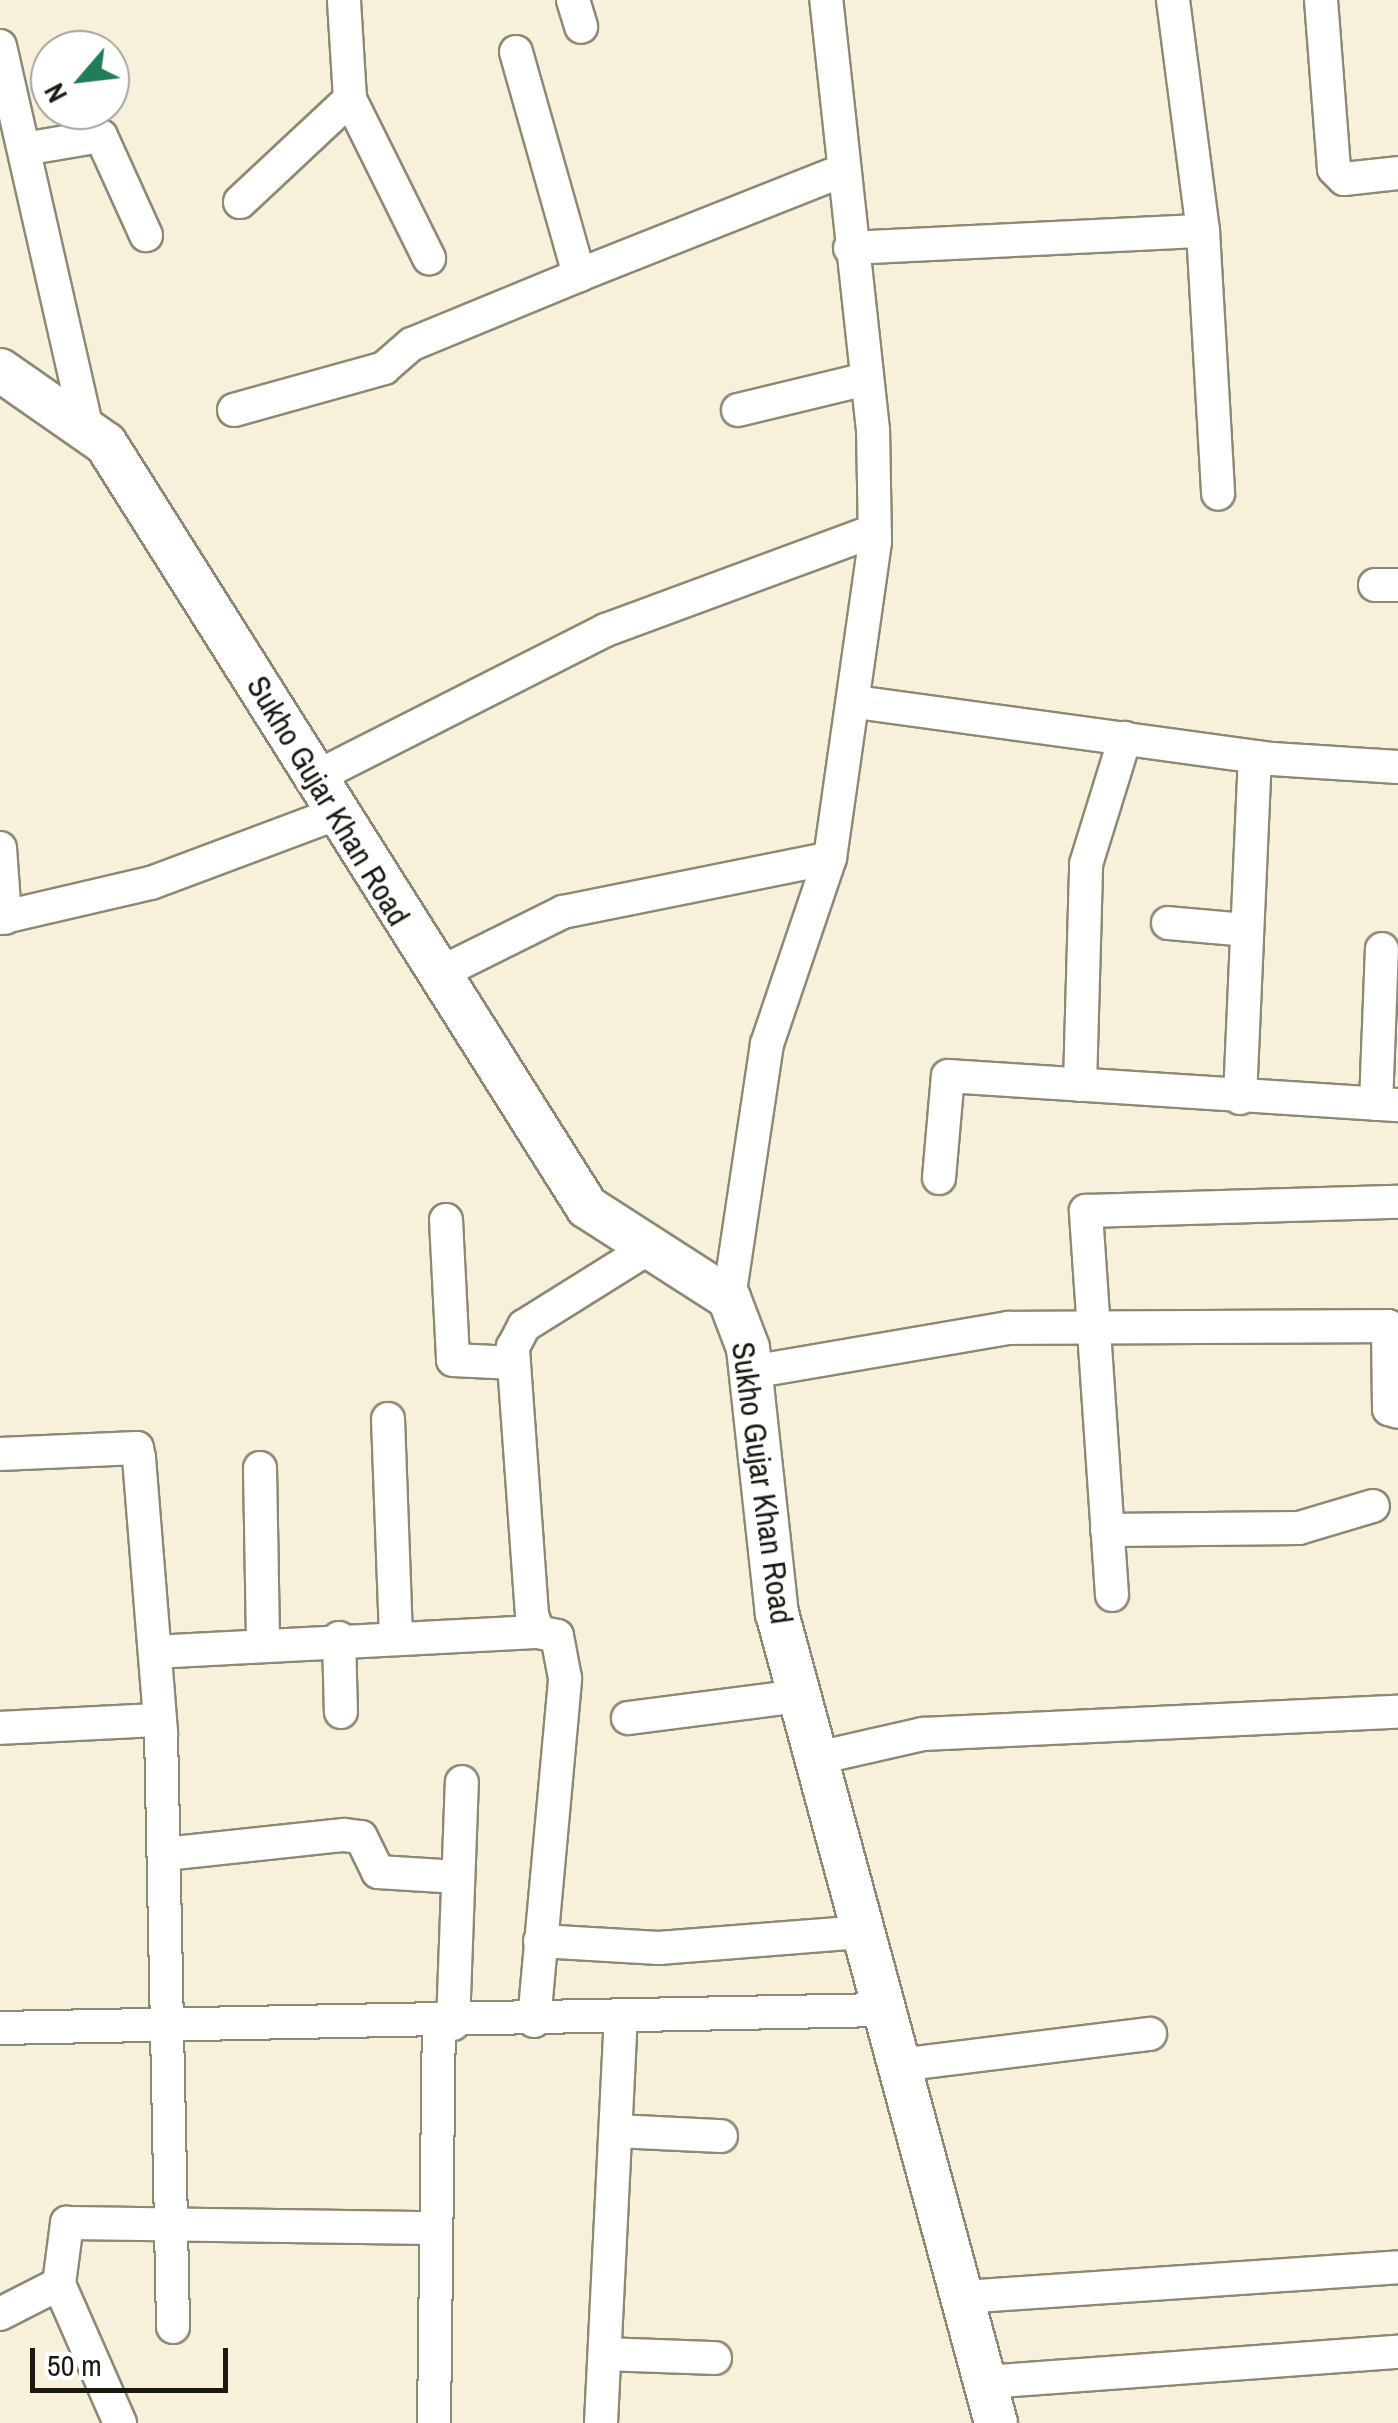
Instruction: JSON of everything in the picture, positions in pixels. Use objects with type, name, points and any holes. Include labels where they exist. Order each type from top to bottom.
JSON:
[{"type":"main road","name":"Sukho Gujar Khan Road","points":[[0,370],[106,444],[196,581],[322,797],[587,1206],[728,1298],[750,1372],[777,1614],[996,2423]]},
{"type":"street","points":[[344,0],[350,99],[430,258]]},
{"type":"street","points":[[728,1298],[767,1044],[830,858],[856,702],[874,530],[866,378],[826,0]]},
{"type":"street","points":[[1173,0],[1202,232],[1218,494]]},
{"type":"street","points":[[1321,0],[1334,169],[1344,179],[1398,174]]},
{"type":"street","points":[[0,46],[87,430]]},
{"type":"street","points":[[516,52],[579,275]]},
{"type":"street","points":[[240,202],[350,99]]},
{"type":"street","points":[[24,149],[100,136],[146,235]]},
{"type":"street","points":[[234,410],[384,368],[412,344],[842,171]]},
{"type":"street","points":[[850,248],[1202,232]]},
{"type":"street","points":[[738,410],[866,378]]},
{"type":"street","points":[[0,848],[2,918],[150,883],[322,797],[606,630],[874,530]]},
{"type":"street","points":[[856,702],[1254,757],[1398,767]]},
{"type":"street","points":[[1080,1085],[1086,864],[1124,738]]},
{"type":"street","points":[[1240,1098],[1254,757]]},
{"type":"street","points":[[436,976],[563,912],[830,858]]},
{"type":"street","points":[[1168,923],[1246,930]]},
{"type":"street","points":[[939,1178],[948,1076],[1240,1098],[1387,1104],[1382,949]]},
{"type":"street","points":[[1112,1595],[1086,1212],[1398,1202]]},
{"type":"street","points":[[446,1220],[454,1360],[514,1363]]},
{"type":"street","points":[[538,1632],[514,1363],[524,1326],[652,1246]]},
{"type":"street","points":[[750,1372],[1008,1328],[1094,1331],[1388,1326],[1389,1409],[1398,1412]]},
{"type":"street","points":[[388,1419],[396,1636]]},
{"type":"street","points":[[0,1454],[137,1448],[160,1720],[170,2024],[173,2327]]},
{"type":"street","points":[[260,1468],[263,1644]]},
{"type":"street","points":[[1107,1530],[1299,1528],[1373,1506]]},
{"type":"street","points":[[156,1652],[339,1638],[538,1632],[557,1636],[565,1678],[534,2022]]},
{"type":"street","points":[[339,1638],[341,1712]]},
{"type":"street","points":[[628,1718],[800,1696]]},
{"type":"street","points":[[817,1758],[986,1729],[1398,1712]]},
{"type":"street","points":[[0,1728],[160,1720]]},
{"type":"street","points":[[434,2423],[436,2228],[462,1782]]},
{"type":"street","points":[[165,1854],[344,1835],[361,1837],[378,1872],[458,1876]]},
{"type":"street","points":[[540,1941],[659,1948],[863,1932]]},
{"type":"street","points":[[0,2028],[446,2024],[885,2010]]},
{"type":"street","points":[[601,2423],[621,2019]]},
{"type":"street","points":[[900,2066],[1150,2034]]},
{"type":"street","points":[[616,2130],[721,2136]]},
{"type":"street","points":[[120,2423],[59,2284],[67,2223],[436,2228]]},
{"type":"street","points":[[962,2297],[1398,2267]]},
{"type":"street","points":[[0,2314],[59,2284]]},
{"type":"street","points":[[985,2382],[1398,2352]]},
{"type":"street","points":[[605,2354],[715,2358]]}]
